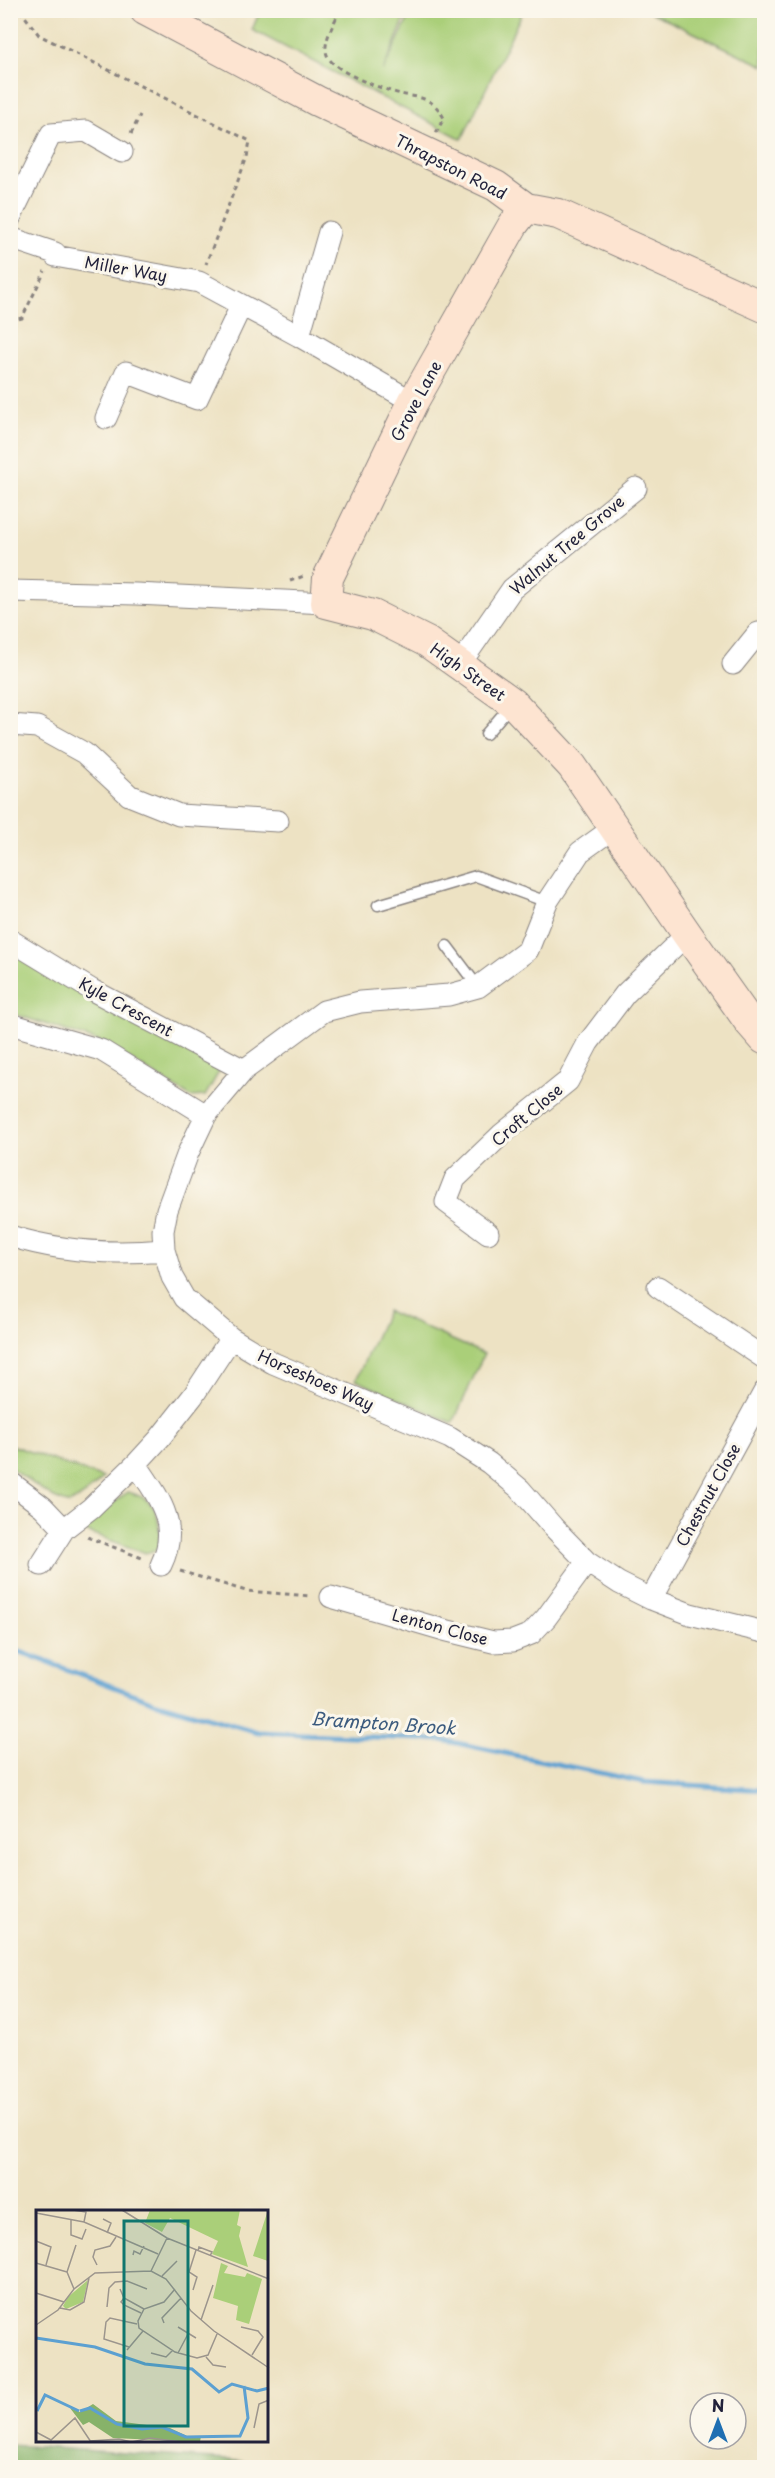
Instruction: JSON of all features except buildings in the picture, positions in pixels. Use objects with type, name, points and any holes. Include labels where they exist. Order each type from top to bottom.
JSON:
[{"type":"street","name":"Thrapston Road","points":[[145,10],[317,101],[495,186],[526,208],[558,214],[765,307]]},
{"type":"street","points":[[10,218],[51,134],[86,131],[122,152]]},
{"type":"street","name":"Grove Lane","points":[[326,603],[328,578],[413,402],[513,225],[526,208]]},
{"type":"street","points":[[299,336],[329,232]]},
{"type":"street","name":"Miller Way","points":[[10,238],[55,253],[55,256],[199,282],[299,336],[413,402]]},
{"type":"street","points":[[106,418],[126,372],[197,399],[241,306]]},
{"type":"street","name":"Walnut Tree Grove","points":[[460,664],[512,589],[636,488]]},
{"type":"street","name":"High Street","points":[[10,591],[326,603],[373,615],[427,642],[513,703],[572,766],[687,934],[750,1023],[765,1040]]},
{"type":"street","points":[[733,664],[758,633],[765,632]]},
{"type":"street","points":[[10,725],[37,727],[84,753],[129,795],[179,815],[278,821]]},
{"type":"street","name":"Horseshoes Way","points":[[615,827],[580,852],[547,902],[528,950],[478,987],[449,995],[360,1002],[324,1011],[244,1070],[206,1115],[167,1210],[163,1231],[164,1250],[172,1277],[184,1298],[231,1338],[273,1363],[450,1438],[489,1463],[520,1489],[587,1562],[619,1583],[651,1599],[690,1614],[765,1632]]},
{"type":"street","name":"Croft Close","points":[[488,1233],[446,1202],[455,1179],[501,1135],[568,1081],[588,1043],[625,994],[687,934]]},
{"type":"street","name":"Kyle Crescent","points":[[10,940],[92,990],[244,1070]]},
{"type":"street","points":[[10,1024],[101,1050],[206,1115]]},
{"type":"street","points":[[10,1236],[40,1245],[89,1252],[131,1253],[164,1250]]},
{"type":"street","points":[[658,1287],[765,1358]]},
{"type":"street","points":[[41,1565],[64,1529],[91,1508],[136,1464],[193,1396],[231,1338]]},
{"type":"street","name":"Chestnut Close","points":[[651,1599],[765,1392]]},
{"type":"street","points":[[136,1464],[164,1505],[170,1529],[168,1551],[161,1565]]},
{"type":"street","points":[[10,1482],[43,1507],[64,1529]]},
{"type":"street","name":"Lenton Close","points":[[331,1597],[493,1642],[513,1641],[531,1634],[546,1618],[587,1562]]},
{"type":"lane","points":[[486,734],[513,703]]},
{"type":"lane","points":[[378,905],[476,876],[547,902]]},
{"type":"lane","points":[[447,946],[478,987]]},
{"type":"path","points":[[20,10],[39,36],[250,141],[247,157],[199,282]]},
{"type":"path","points":[[340,10],[326,44],[327,55],[333,64],[370,84],[424,99],[439,108],[444,118],[424,152]]},
{"type":"path","points":[[10,321],[22,318],[55,253]]},
{"type":"path","points":[[282,585],[312,572]]},
{"type":"path","points":[[64,1529],[161,1565],[246,1591],[331,1597]]},
{"type":"green space","points":[[260,11],[408,11],[383,71],[412,11],[523,11],[462,139],[252,30]]},
{"type":"green space","points":[[648,11],[764,11],[764,66]]},
{"type":"green space","points":[[17,953],[219,1061],[220,1070],[205,1096],[191,1097],[103,1043],[11,1013],[10,954]]},
{"type":"green space","points":[[387,1311],[484,1354],[453,1423],[356,1380]]},
{"type":"green space","points":[[11,1445],[103,1478],[83,1496],[69,1504],[54,1498],[11,1468]]},
{"type":"green space","points":[[128,1492],[147,1500],[153,1506],[158,1520],[160,1549],[145,1553],[82,1530],[96,1516]]},
{"type":"green space","points":[[10,2445],[227,2460],[287,2467],[11,2467]]},
{"type":"waterway","name":"Brampton Brook","points":[[10,1648],[157,1703],[258,1732],[442,1740],[644,1782],[764,1790]]},
{"type":"waterway","points":[[10,2466],[20,2468]]}]
